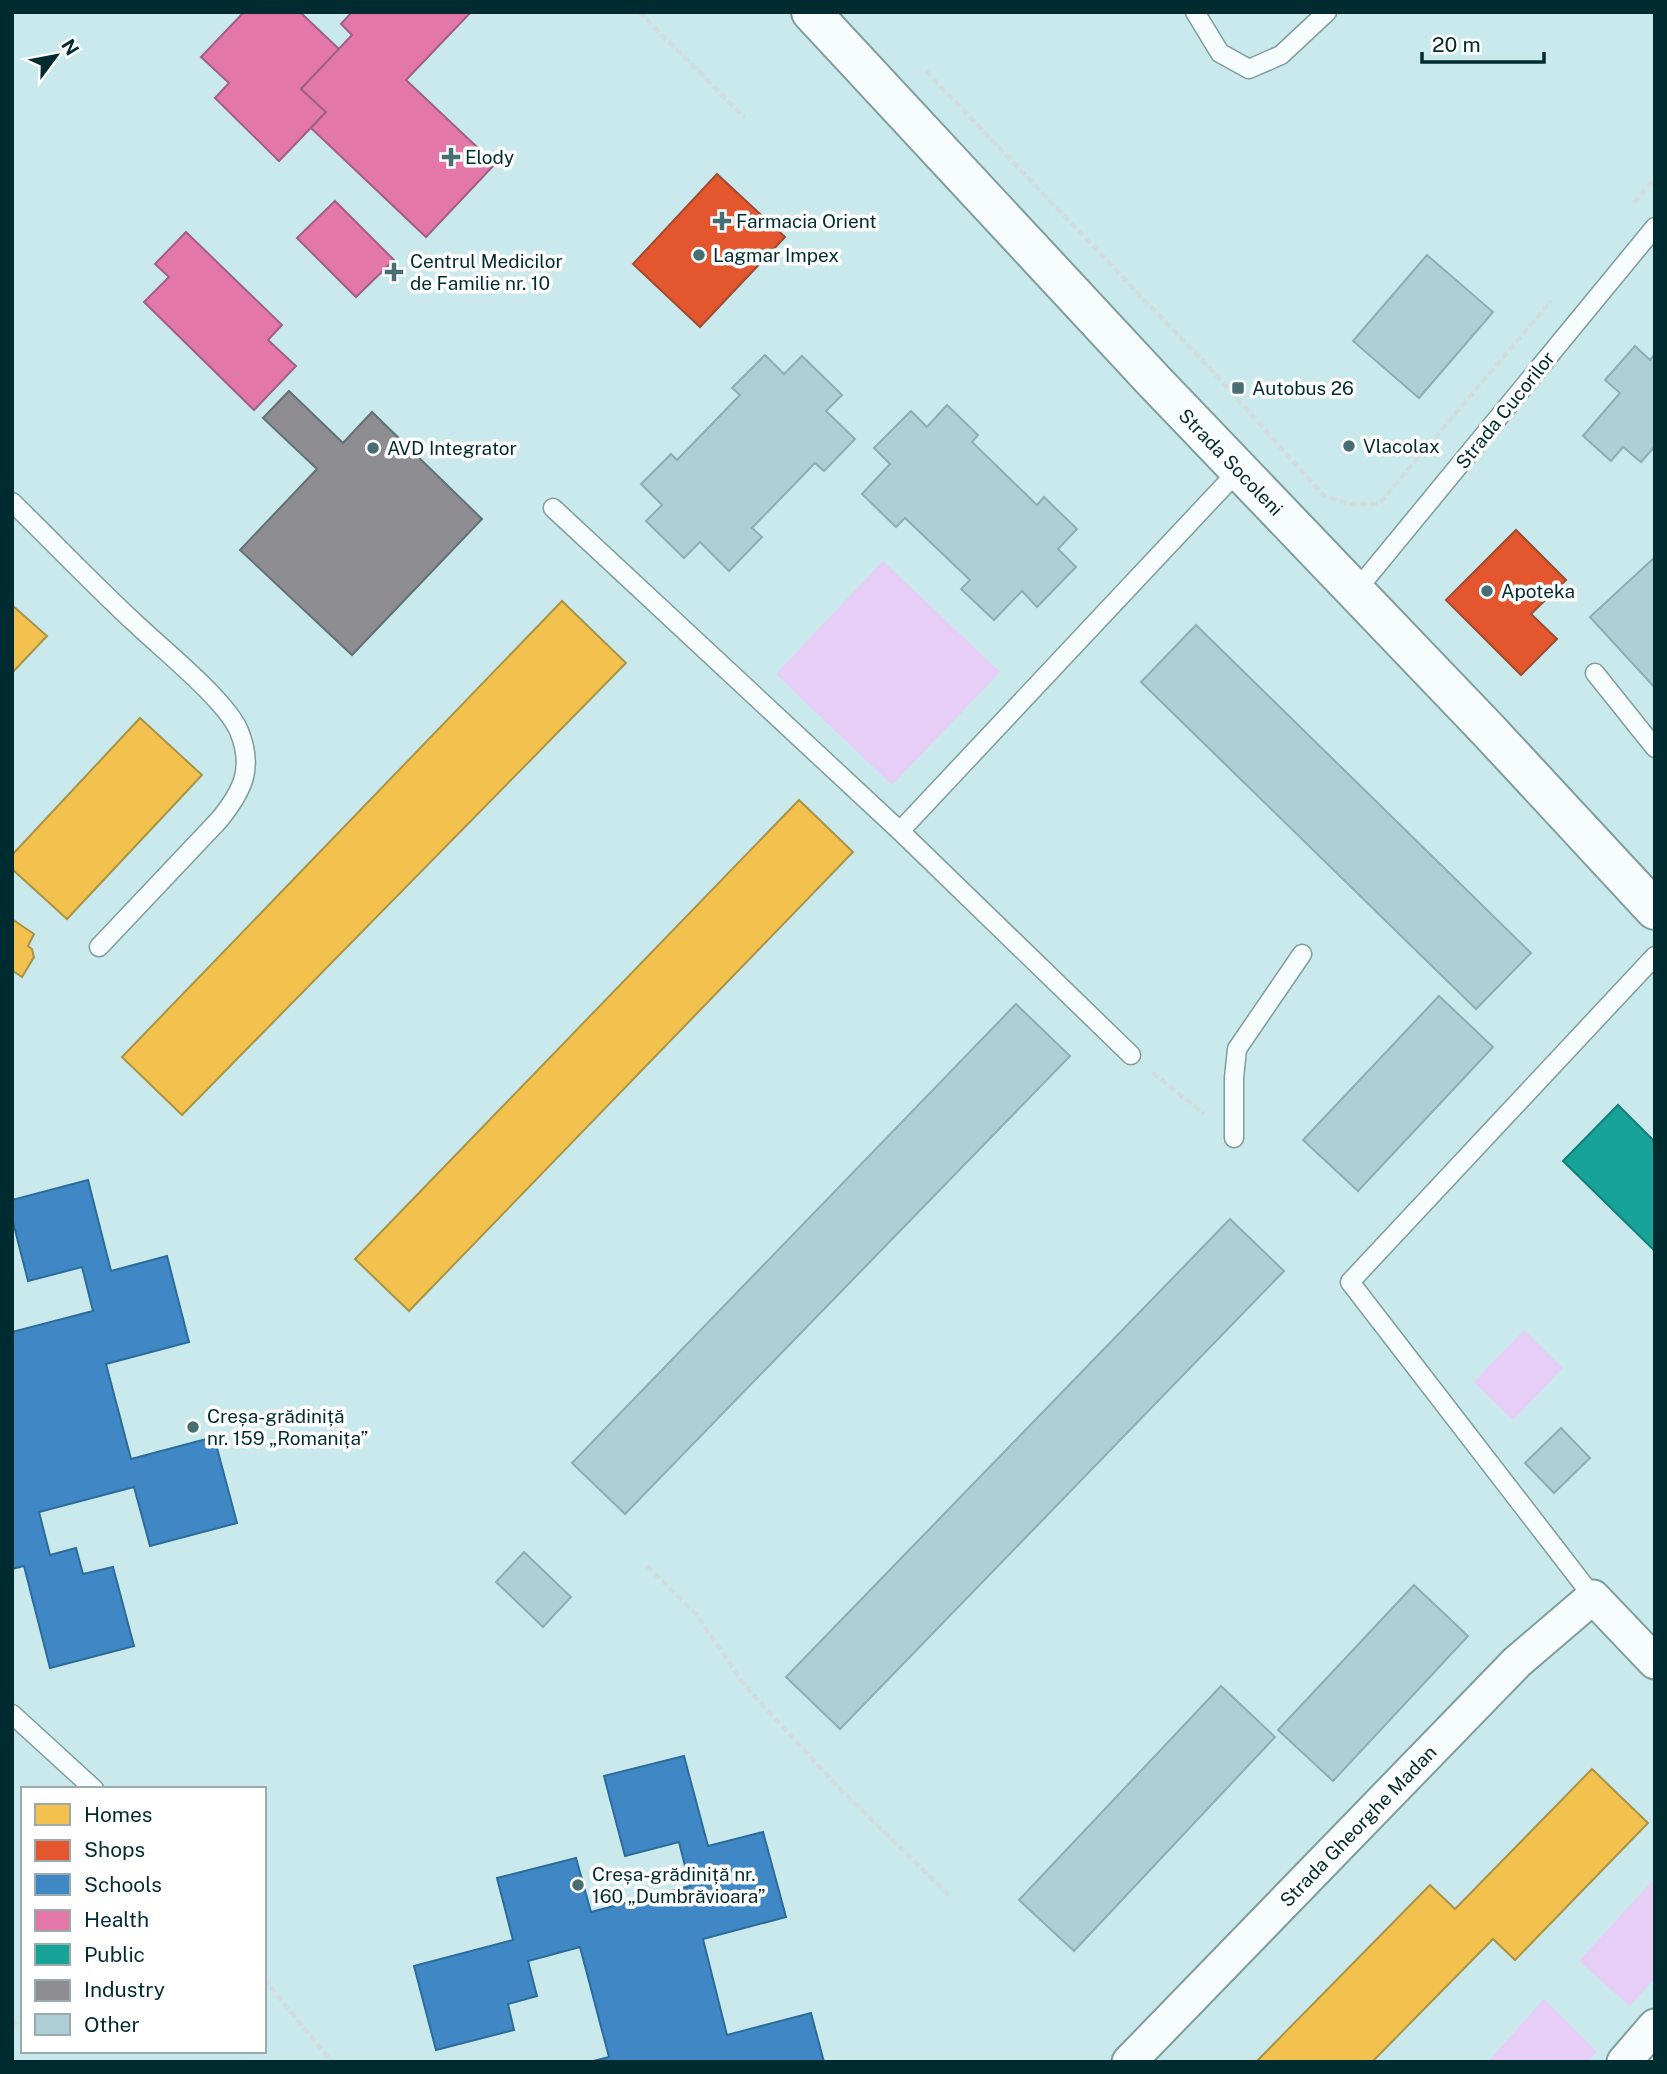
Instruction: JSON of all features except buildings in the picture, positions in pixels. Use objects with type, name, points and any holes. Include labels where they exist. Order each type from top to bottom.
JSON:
[{"type":"main road","name":"Strada Socoleni","points":[[811,12],[1239,470],[1489,730],[1655,910]]},
{"type":"street","points":[[1593,1597],[1655,1662]]},
{"type":"street","name":"Strada Gheorghe Madan","points":[[1129,2062],[1517,1662],[1593,1597]]},
{"type":"street","points":[[1625,2062],[1655,2026]]},
{"type":"lane","points":[[1193,13],[1220,54],[1249,69],[1281,55],[1327,12]]},
{"type":"lane","name":"Strada Cucorilor","points":[[1355,592],[1655,228]]},
{"type":"lane","points":[[900,831],[1239,470]]},
{"type":"lane","points":[[12,502],[217,701],[239,730],[245,752],[246,780],[234,801],[99,947]]},
{"type":"lane","points":[[553,508],[900,831],[1130,1055]]},
{"type":"lane","points":[[1595,673],[1655,748]]},
{"type":"lane","points":[[1234,1138],[1237,1049],[1302,954]]},
{"type":"lane","points":[[1593,1597],[1350,1282],[1655,956]]},
{"type":"lane","points":[[12,1714],[92,1787]]},
{"type":"path","points":[[639,12],[745,118]]},
{"type":"path","points":[[918,62],[1186,344],[1323,495],[1348,504],[1379,504],[1559,292]]},
{"type":"path","points":[[1130,1055],[1234,1138]]},
{"type":"path","points":[[648,1566],[696,1614],[746,1687],[839,1788],[949,1895]]},
{"type":"path","points":[[266,1981],[332,2062]]},
{"type":"shaded area","points":[[883,561],[1000,672],[892,785],[776,674]]},
{"type":"shaded area","points":[[1524,1330],[1563,1368],[1513,1420],[1474,1382]]},
{"type":"shaded area","points":[[1655,1878],[1655,1978],[1630,2006],[1579,1961]]},
{"type":"shaded area","points":[[1544,1999],[1597,2052],[1588,2062],[1488,2062]]},
{"type":"place","name":"Elody","points":[[451,157]]},
{"type":"place","name":"Farmacia Orient","points":[[722,221]]},
{"type":"place","name":"Lagmar Impex","points":[[699,255]]},
{"type":"place","name":"Centrul Medicilor de Familie nr. 10","points":[[394,272]]},
{"type":"place","name":"Autobus 26","points":[[1238,388]]},
{"type":"place","name":"Vlacolax","points":[[1349,446]]},
{"type":"place","name":"AVD Integrator","points":[[373,448]]},
{"type":"place","name":"Apoteka","points":[[1487,591]]},
{"type":"place","name":"Creșa-grădiniță nr. 159 „Romanița”","points":[[193,1427]]},
{"type":"place","name":"Creșa-grădiniță nr. 160 „Dumbrăvioara”","points":[[578,1885]]}]
